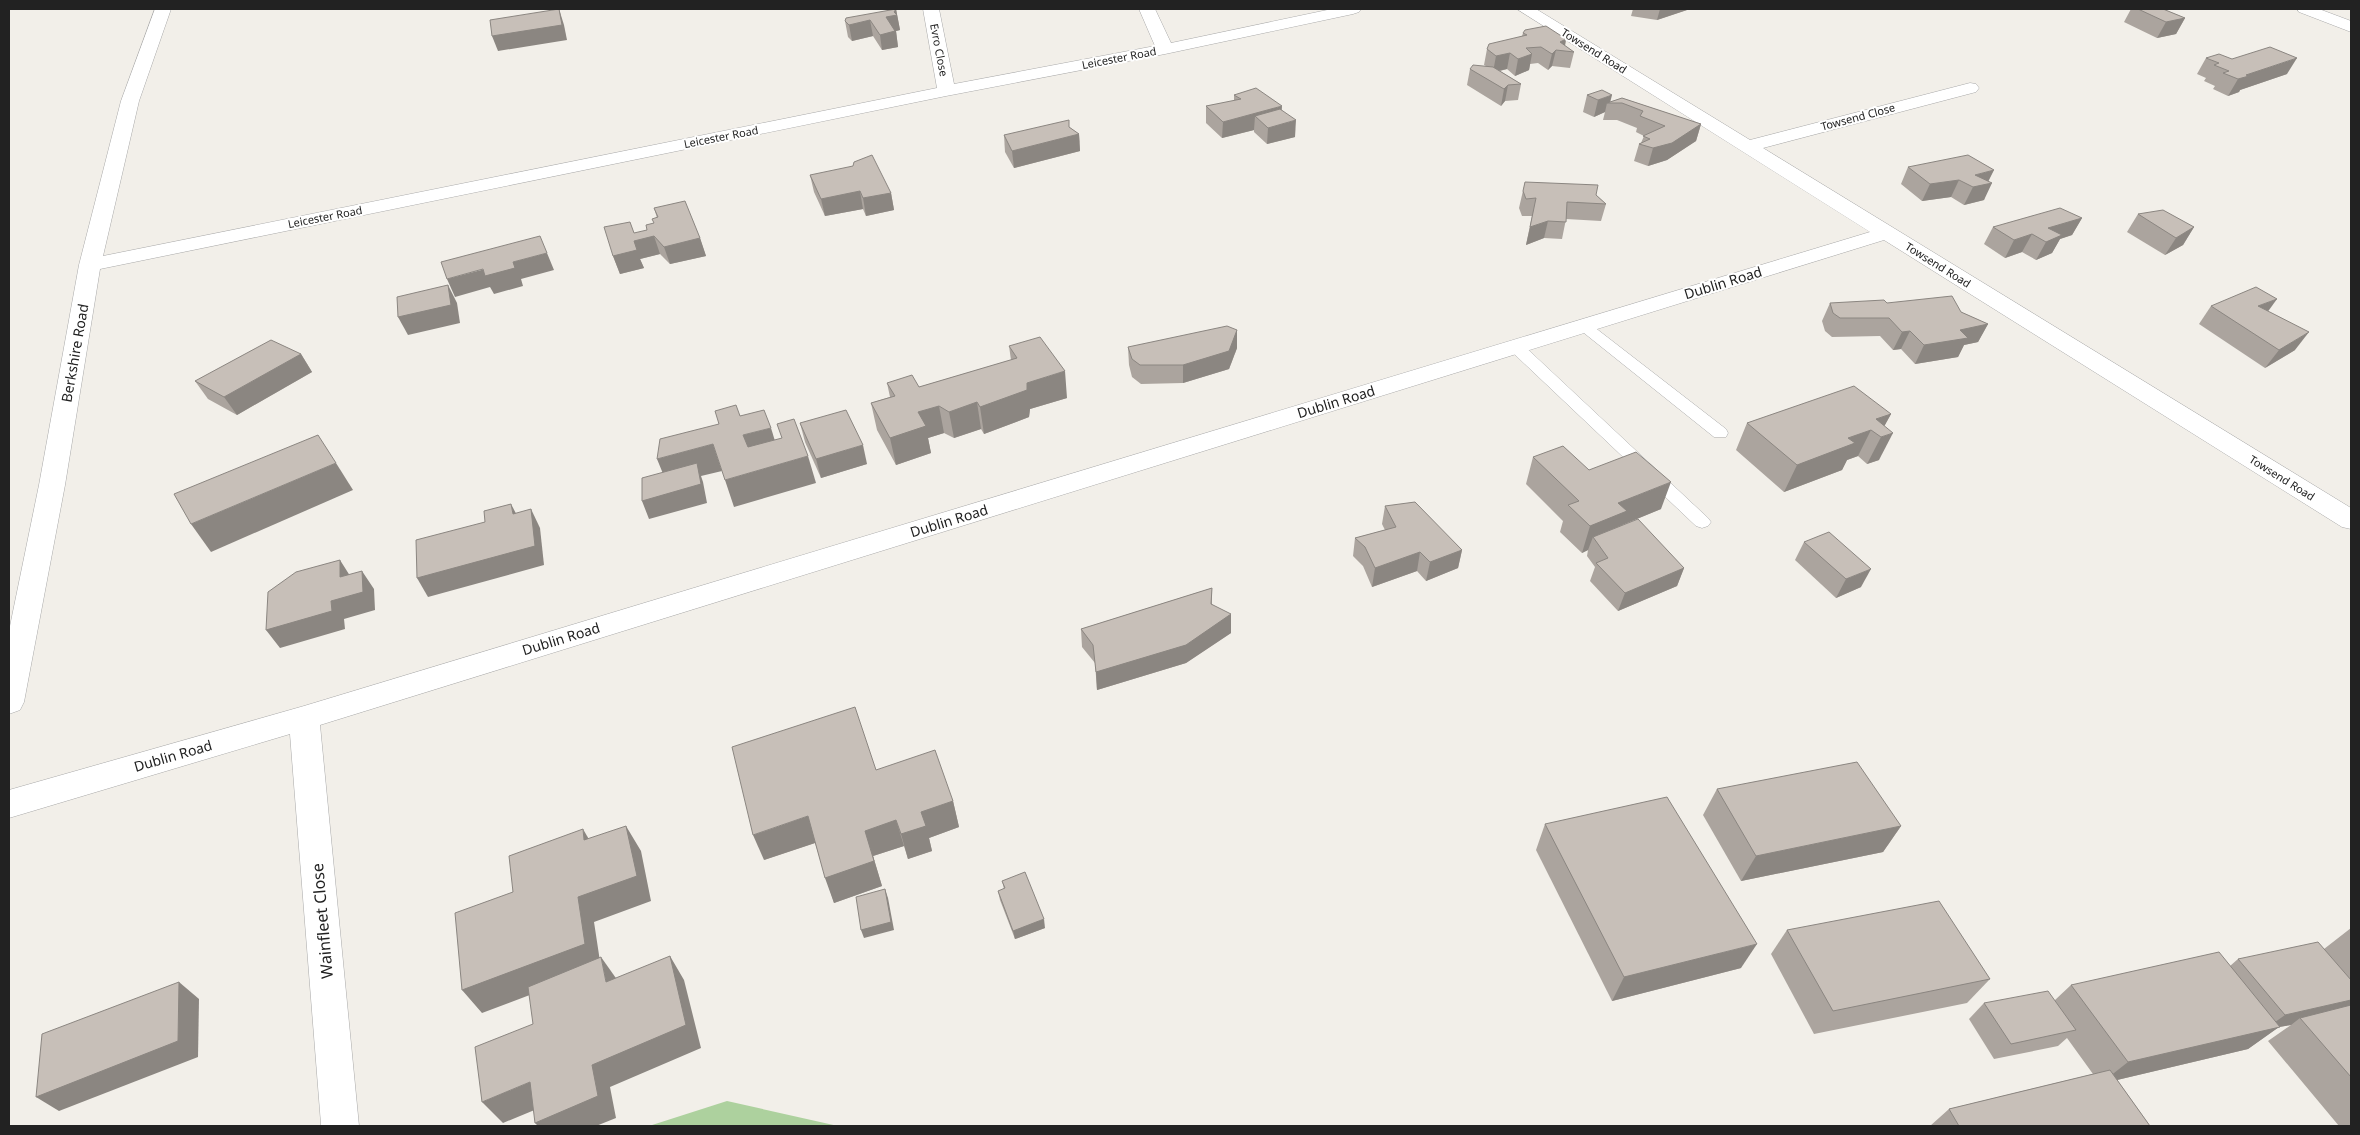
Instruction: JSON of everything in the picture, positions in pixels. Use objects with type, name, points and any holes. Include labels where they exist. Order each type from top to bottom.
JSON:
[{"type":"street","name":"Berkshire Road","points":[[9,702],[52,485],[90,265],[130,101],[162,9]]},
{"type":"street","name":"Evro Close","points":[[931,9],[946,91]]},
{"type":"street","points":[[1147,9],[1165,49]]},
{"type":"street","name":"Leicester Road","points":[[90,265],[946,91],[1165,49],[1353,9]]},
{"type":"street","name":"Towsend Road","points":[[1525,9],[2351,520]]},
{"type":"street","points":[[2305,9],[2351,27]]},
{"type":"street","name":"Towsend Close","points":[[1747,146],[1970,88]]},
{"type":"street","name":"Dublin Road","points":[[9,804],[304,718],[1887,233]]},
{"type":"street","name":"Wainfleet Close","points":[[304,718],[340,1124]]},
{"type":"lane","points":[[1584,326],[1720,433]]},
{"type":"lane","points":[[1516,347],[1702,522]]},
{"type":"green space","points":[[727,1101],[838,1126],[649,1126]]},
{"type":"building","points":[[559,9],[562,25],[492,36],[490,20]]},
{"type":"building","points":[[896,9],[894,12],[897,15],[886,17],[895,31],[880,35],[870,20],[849,25],[845,21],[846,18]]},
{"type":"building","points":[[2138,9],[2163,9],[2185,18],[2166,22]]},
{"type":"building","points":[[1546,26],[1566,39],[1560,42],[1574,52],[1556,50],[1552,54],[1541,47],[1526,48],[1532,54],[1518,59],[1510,53],[1496,56],[1487,49],[1489,44],[1527,35],[1523,33],[1525,30]]},
{"type":"building","points":[[2270,47],[2297,58],[2238,79],[2223,73],[2229,71],[2214,65],[2219,63],[2206,58],[2219,54],[2232,59]]},
{"type":"building","points":[[1473,65],[1493,67],[1521,84],[1508,85],[1504,89],[1470,69]]},
{"type":"building","points":[[1256,88],[1282,106],[1223,122],[1206,106],[1241,99],[1234,95]]},
{"type":"building","points":[[1602,90],[1612,95],[1598,100],[1587,95]]},
{"type":"building","points":[[1622,98],[1701,124],[1672,143],[1653,148],[1639,144],[1650,139],[1643,136],[1665,126],[1640,116],[1643,111],[1622,103],[1607,103]]},
{"type":"building","points":[[1280,109],[1296,120],[1268,128],[1255,116]]},
{"type":"building","points":[[1069,120],[1069,127],[1079,134],[1012,151],[1004,135]]},
{"type":"building","points":[[872,155],[891,193],[863,198],[860,191],[821,199],[810,175],[853,166],[854,162]]},
{"type":"building","points":[[1968,155],[1994,170],[1975,175],[1992,183],[1973,187],[1959,180],[1930,184],[1908,167]]},
{"type":"building","points":[[1525,182],[1598,185],[1596,195],[1606,204],[1567,202],[1566,222],[1548,221],[1530,227],[1536,198],[1526,199],[1523,191]]},
{"type":"building","points":[[685,201],[700,238],[664,247],[654,236],[634,241],[637,250],[613,256],[604,227],[630,222],[634,233],[647,230],[646,225],[654,223],[652,219],[658,217],[654,208]]},
{"type":"building","points":[[2060,208],[2082,218],[2048,228],[2062,235],[2046,242],[2032,234],[2014,240],[1993,227]]},
{"type":"building","points":[[2163,210],[2194,227],[2176,238],[2138,214]]},
{"type":"building","points":[[540,236],[547,253],[513,262],[515,268],[485,276],[483,269],[447,279],[441,262]]},
{"type":"building","points":[[448,285],[451,305],[398,317],[397,297]]},
{"type":"building","points":[[2256,287],[2277,299],[2258,306],[2309,332],[2279,350],[2211,306]]},
{"type":"building","points":[[1952,296],[1961,312],[1988,324],[1960,330],[1968,338],[1924,345],[1910,331],[1902,332],[1889,318],[1840,318],[1833,313],[1830,303],[1884,300],[1887,303]]},
{"type":"building","points":[[1227,326],[1237,330],[1229,351],[1183,365],[1140,365],[1132,359],[1128,347]]},
{"type":"building","points":[[1040,337],[1065,371],[1027,383],[1027,390],[980,407],[977,402],[949,412],[939,406],[918,412],[926,426],[890,438],[871,403],[895,396],[887,383],[912,375],[919,387],[1017,358],[1009,346]]},
{"type":"building","points":[[271,340],[301,354],[224,397],[195,381]]},
{"type":"building","points":[[1854,386],[1891,414],[1876,419],[1893,433],[1881,437],[1871,430],[1848,438],[1855,443],[1797,465],[1747,423]]},
{"type":"building","points":[[736,405],[740,416],[764,410],[771,428],[743,435],[748,447],[782,438],[777,424],[794,419],[808,456],[725,480],[713,444],[657,459],[660,439],[719,424],[715,411]]},
{"type":"building","points":[[846,410],[863,445],[816,459],[800,423]]},
{"type":"building","points":[[318,435],[336,463],[191,524],[174,494]]},
{"type":"building","points":[[1563,446],[1589,470],[1636,452],[1671,482],[1618,503],[1627,511],[1590,526],[1568,505],[1579,501],[1533,457]]},
{"type":"building","points":[[697,463],[701,484],[642,501],[642,478]]},
{"type":"building","points":[[1415,502],[1462,550],[1430,562],[1420,552],[1375,568],[1365,547],[1355,538],[1396,527],[1385,506]]},
{"type":"building","points":[[511,504],[513,514],[531,509],[535,546],[417,578],[416,540],[485,522],[484,511]]},
{"type":"building","points":[[1638,519],[1684,568],[1625,593],[1596,563],[1608,558],[1593,537]]},
{"type":"building","points":[[1829,532],[1871,569],[1846,579],[1804,542]]},
{"type":"building","points":[[340,560],[340,577],[362,571],[363,592],[331,601],[332,611],[266,630],[268,592],[296,572]]},
{"type":"building","points":[[1212,588],[1211,604],[1231,614],[1186,645],[1096,672],[1093,645],[1081,629]]},
{"type":"building","points":[[855,707],[876,770],[935,750],[953,801],[921,812],[926,826],[901,834],[896,820],[865,831],[874,861],[825,878],[808,816],[753,835],[732,747]]},
{"type":"building","points":[[1857,762],[1901,826],[1756,856],[1717,789]]},
{"type":"building","points":[[1667,797],[1757,944],[1624,977],[1545,824]]},
{"type":"building","points":[[626,826],[637,876],[578,897],[585,944],[462,990],[455,913],[513,892],[509,856],[583,829],[584,840]]},
{"type":"building","points":[[1025,872],[1044,919],[1013,931],[998,891],[1005,888],[1002,881]]},
{"type":"building","points":[[885,889],[891,922],[861,930],[856,897]]},
{"type":"building","points":[[1939,901],[1990,979],[1833,1011],[1787,930]]},
{"type":"building","points":[[2318,942],[2351,980],[2351,1000],[2285,1015],[2238,959]]},
{"type":"building","points":[[2219,952],[2280,1027],[2128,1062],[2071,985]]},
{"type":"building","points":[[670,956],[686,1025],[592,1065],[598,1096],[535,1123],[530,1082],[482,1102],[475,1047],[533,1024],[528,987],[601,957],[606,982]]},
{"type":"building","points":[[179,982],[178,1041],[36,1097],[42,1034]]},
{"type":"building","points":[[2048,991],[2076,1030],[2011,1044],[1984,1003]]},
{"type":"building","points":[[2351,1005],[2351,1077],[2300,1018]]},
{"type":"building","points":[[2110,1070],[2150,1126],[1959,1126],[1949,1109]]}]
